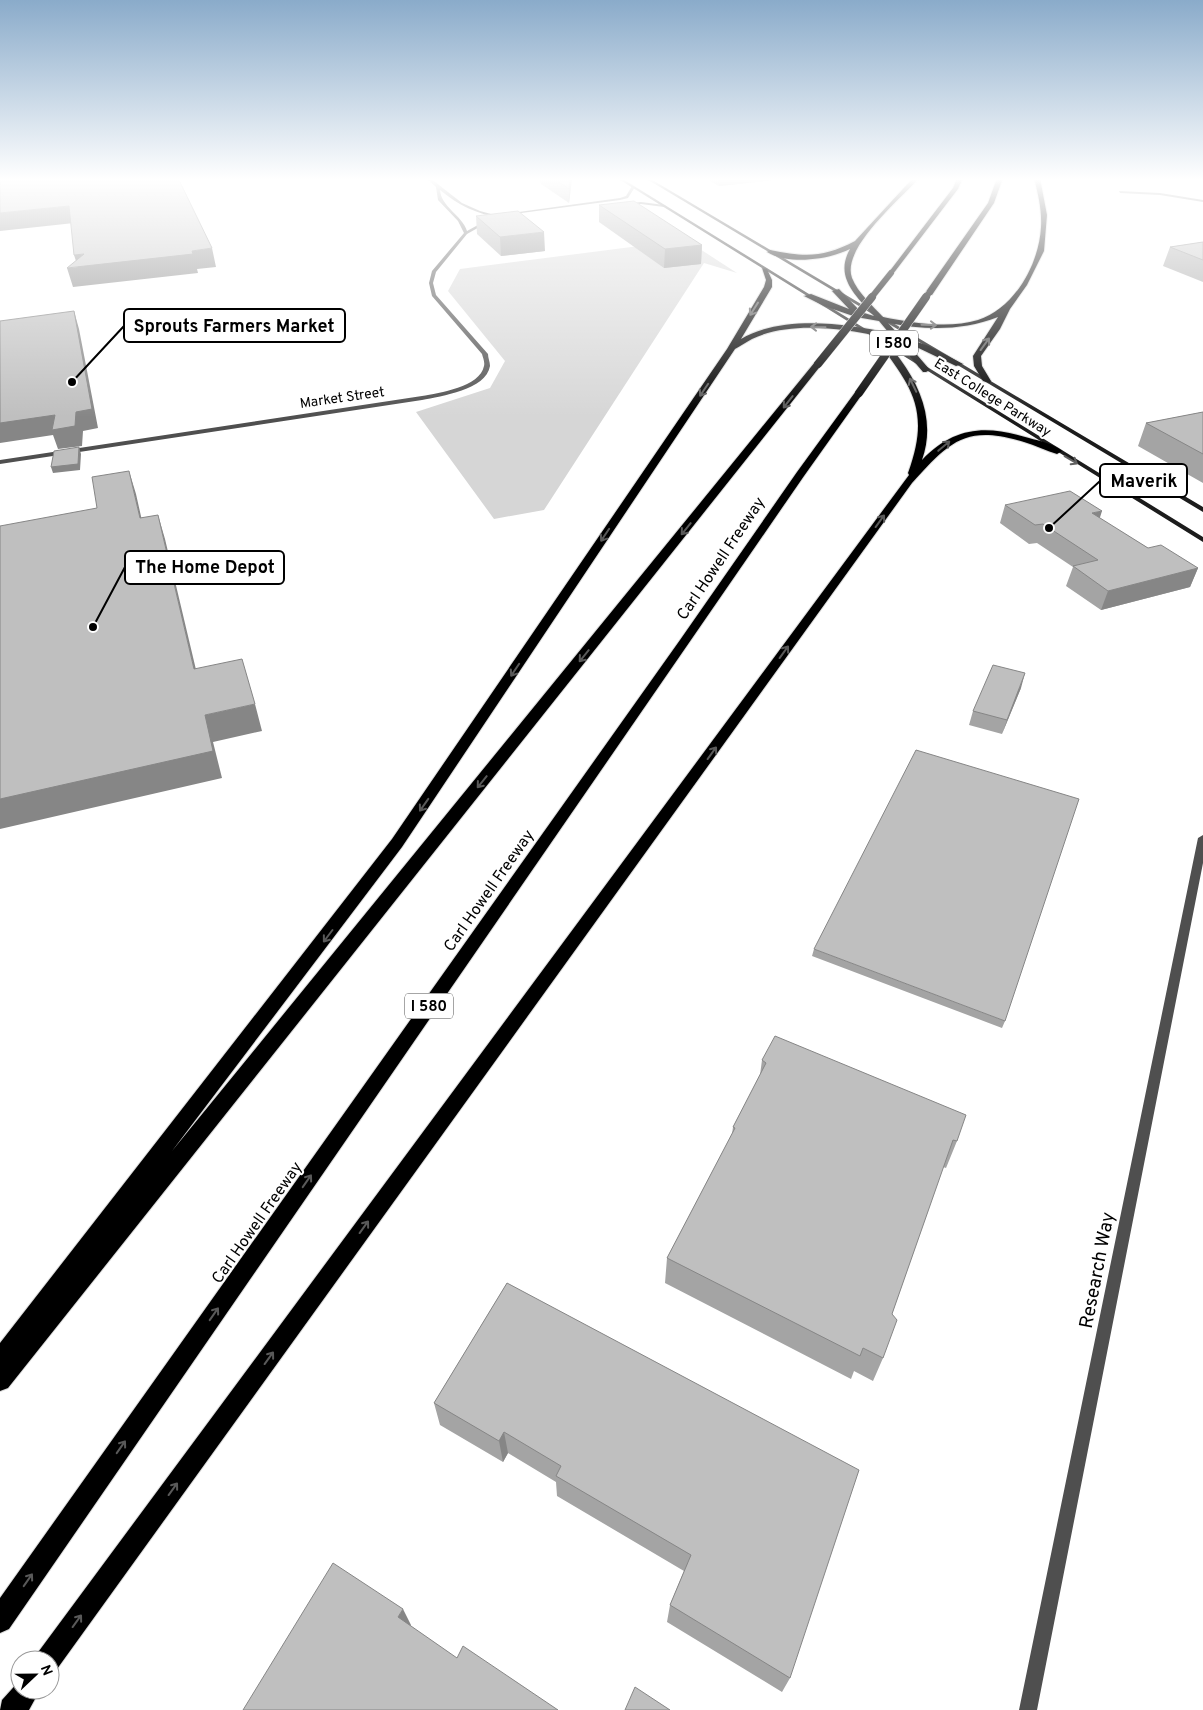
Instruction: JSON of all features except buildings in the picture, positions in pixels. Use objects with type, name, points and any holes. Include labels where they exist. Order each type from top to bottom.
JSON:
[{"type":"highway","points":[[848,258],[846,265],[847,278],[855,290],[926,370]]},
{"type":"highway","name":"I 580","points":[[0,1380],[903,258]]},
{"type":"highway","name":"Carl Howell Freeway","points":[[0,1620],[684,643],[800,474],[954,258]]},
{"type":"highway","points":[[987,380],[978,366],[977,356],[1033,269],[1037,258]]},
{"type":"highway","points":[[0,1362],[397,842],[731,349],[768,287],[768,277],[764,269]]},
{"type":"highway","points":[[836,291],[859,315],[871,333],[882,341],[908,376],[923,408],[924,432],[922,444],[909,481]]},
{"type":"highway","points":[[808,296],[828,306],[859,315],[904,324],[952,325],[991,318],[1006,309]]},
{"type":"highway","points":[[731,349],[742,340],[759,333],[818,327],[897,338],[926,348],[959,364]]},
{"type":"highway","points":[[55,1650],[909,481],[943,446],[964,435],[986,433],[1011,436],[1035,442],[1057,451]]},
{"type":"main road","points":[[746,258],[871,333]]},
{"type":"main road","name":"East College Parkway","points":[[780,258],[1203,510]]},
{"type":"main road","name":"East College Parkway","points":[[882,341],[1203,540]]},
{"type":"street","name":"Market Street","points":[[0,462],[422,398],[459,390],[484,376],[488,368],[488,360],[485,354],[434,295],[431,283],[434,272],[446,258]]},
{"type":"street","name":"Research Way","points":[[1028,1710],[1203,838]]},
{"type":"shaded area","points":[[547,258],[714,258],[737,273],[704,263],[544,510],[494,519],[416,412],[490,388],[505,361],[448,291],[460,269]]},
{"type":"place","name":"Sprouts Farmers Market","points":[[72,382]]},
{"type":"place","name":"Maverik","points":[[1049,528]]},
{"type":"place","name":"The Home Depot","points":[[93,627]]}]
